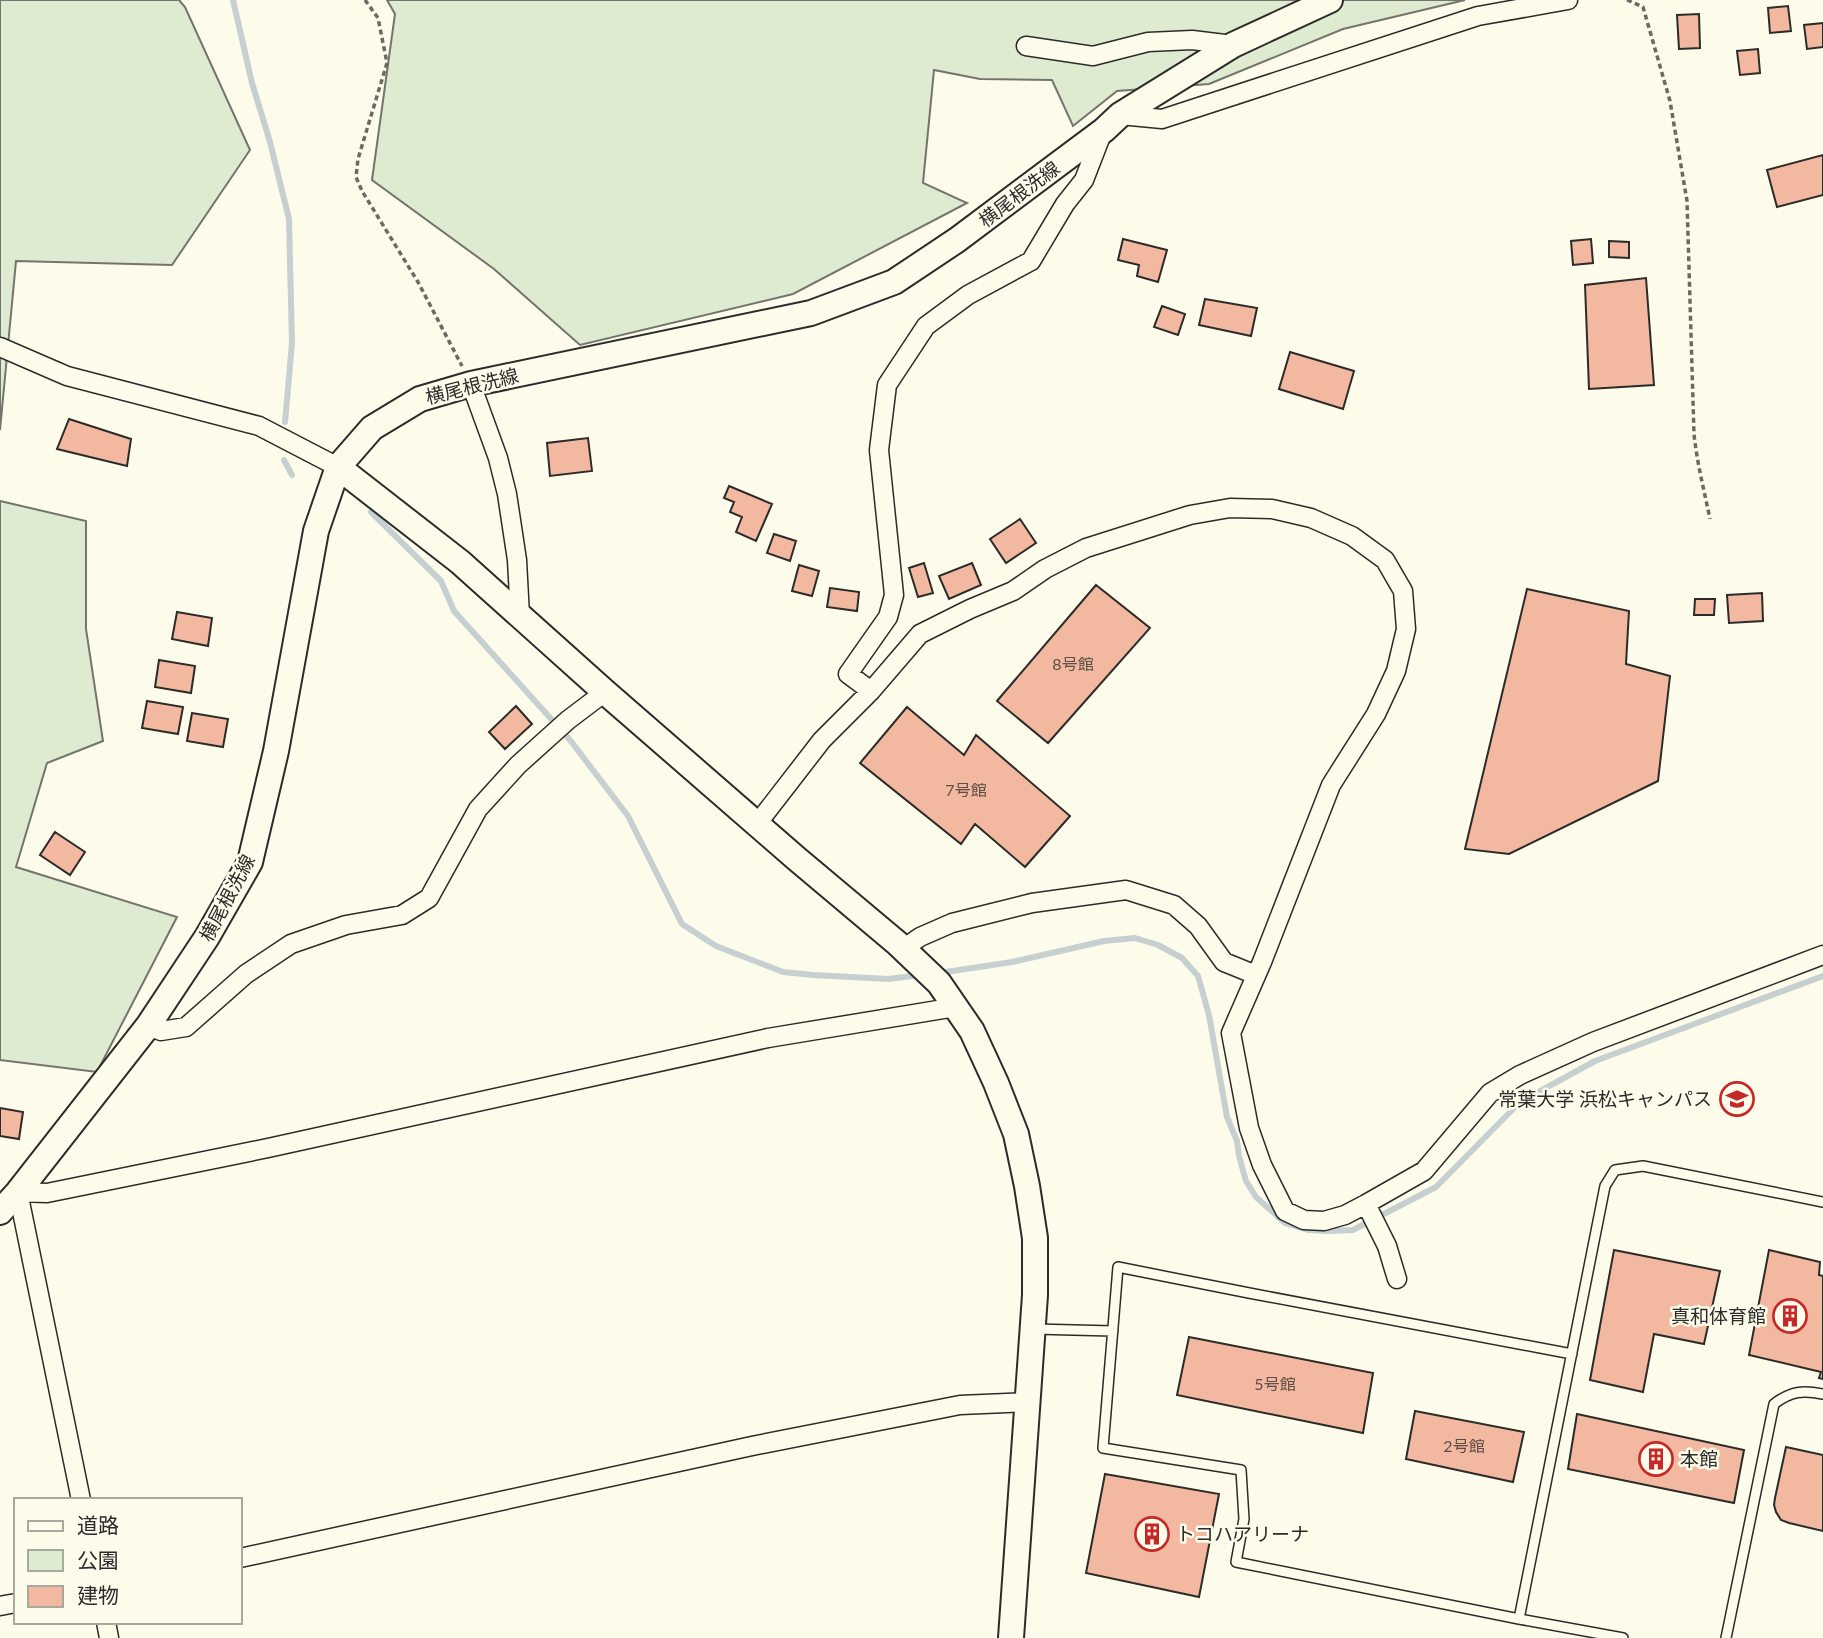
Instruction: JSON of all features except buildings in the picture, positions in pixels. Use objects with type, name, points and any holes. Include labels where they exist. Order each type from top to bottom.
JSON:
[{"type":"main road","name":"横尾根洗線","points":[[0,1212],[148,1026],[208,937],[250,862],[275,751],[316,531],[338,467],[372,428],[420,399],[471,384],[811,313],[894,282],[957,240],[1112,123],[1233,45],[1330,0]]},
{"type":"main road","points":[[338,467],[460,562],[605,692],[903,949],[939,983],[972,1031],[1016,1134],[1035,1238],[1033,1329],[1011,1638]]},
{"type":"street","points":[[870,691],[848,674],[888,617],[894,595],[879,450],[887,385],[926,326],[968,295],[1031,261],[1065,204],[1084,180],[1112,123],[1162,119],[1478,16],[1568,0]]},
{"type":"street","points":[[1026,46],[1093,56],[1148,42],[1192,40],[1233,45]]},
{"type":"street","points":[[0,347],[67,376],[259,426],[338,467]]},
{"type":"street","points":[[471,384],[498,458],[507,494],[517,560],[520,615]]},
{"type":"street","points":[[757,824],[822,740],[920,634],[1013,591],[1045,569],[1086,548],[1190,515],[1230,508],[1272,509],[1311,518],[1352,536],[1385,560],[1403,591],[1406,629],[1396,671],[1376,714],[1331,785],[1231,1033],[1249,1128],[1262,1165],[1284,1210],[1304,1220],[1324,1221],[1369,1209],[1424,1171],[1490,1093],[1520,1075],[1592,1042],[1823,955]]},
{"type":"street","points":[[148,1026],[161,1031],[186,1027],[246,974],[291,944],[346,925],[402,915],[429,898],[478,809],[518,765],[568,720],[605,692]]},
{"type":"street","points":[[903,949],[920,937],[952,923],[1032,903],[1126,890],[1174,905],[1198,926],[1224,962],[1256,975]]},
{"type":"street","points":[[81,1498],[18,1192],[47,1193],[268,1148],[768,1038],[956,1007]]},
{"type":"street","points":[[1369,1209],[1388,1246],[1397,1279]]},
{"type":"street","points":[[242,1558],[739,1449],[960,1405],[1028,1402]]},
{"type":"lane","points":[[1520,1619],[1605,1186],[1615,1170],[1643,1166],[1823,1202]]},
{"type":"lane","points":[[1572,1353],[1118,1267],[1103,1448],[1241,1470],[1244,1519],[1236,1562],[1623,1638]]},
{"type":"lane","points":[[1033,1329],[1113,1331]]},
{"type":"lane","points":[[1726,1638],[1774,1404],[1787,1394],[1823,1394]]},
{"type":"path","points":[[365,0],[377,18],[387,63],[358,159],[356,177],[418,282],[471,384]]},
{"type":"path","points":[[1627,0],[1643,7],[1670,101],[1687,201],[1696,462],[1701,473],[1710,519]]},
{"type":"green space","points":[[0,0],[179,0],[185,7],[250,150],[172,265],[16,261],[0,430]]},
{"type":"green space","points":[[387,0],[1465,0],[1343,29],[1209,84],[1117,91],[1073,126],[1052,80],[980,79],[934,70],[923,183],[967,203],[793,294],[580,345],[494,269],[372,180],[395,14]]},
{"type":"green space","points":[[0,501],[86,521],[86,629],[103,741],[47,763],[16,867],[177,917],[97,1072],[0,1060]]},
{"type":"waterway","points":[[233,0],[252,83],[289,219],[292,343],[285,422]]},
{"type":"waterway","points":[[284,460],[292,475]]},
{"type":"waterway","points":[[371,512],[441,581],[454,611],[570,740],[628,816],[682,924],[716,946],[783,972],[888,979],[921,975]]},
{"type":"waterway","points":[[939,973],[1012,962],[1104,941],[1135,938],[1158,945],[1182,958],[1198,976],[1209,1015],[1227,1117],[1237,1141],[1246,1181],[1256,1197],[1285,1223],[1309,1230],[1328,1231],[1353,1230],[1436,1187],[1520,1102],[1595,1061],[1823,976]]},
{"type":"place","name":"常葉大学 浜松キャンパス","points":[[1737,1099]]},
{"type":"place","name":"真和体育館","points":[[1790,1316]]},
{"type":"place","name":"本館","points":[[1656,1459]]},
{"type":"place","name":"トコハアリーナ","points":[[1152,1534]]}]
